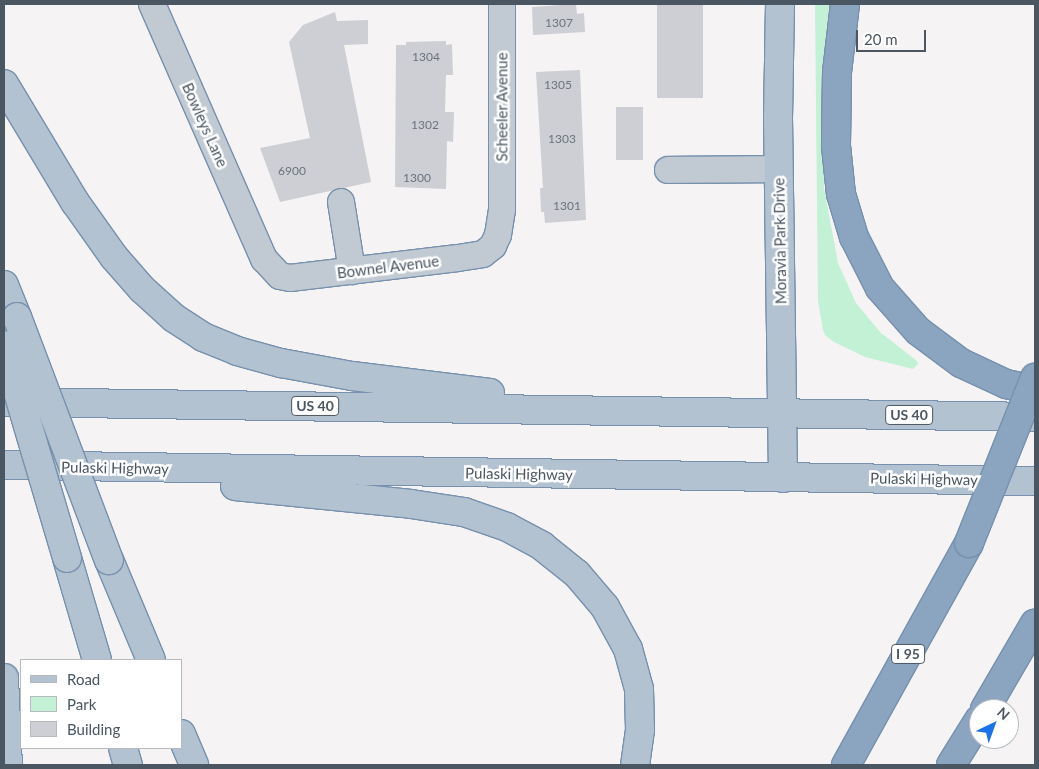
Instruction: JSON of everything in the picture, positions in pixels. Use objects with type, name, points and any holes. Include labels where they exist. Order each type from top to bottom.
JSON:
[{"type":"highway","points":[[845,4],[838,72],[836,146],[841,194],[854,237],[880,288],[918,330],[961,363],[1006,384],[1035,390]]},
{"type":"highway","points":[[969,543],[1035,378]]},
{"type":"highway","name":"I 95","points":[[846,765],[969,543],[1035,417]]},
{"type":"highway","points":[[991,699],[1035,623]]},
{"type":"highway","points":[[951,765],[969,736]]},
{"type":"main road","name":"Moravia Park Drive","points":[[780,4],[779,169],[783,478]]},
{"type":"main road","points":[[4,84],[75,202],[114,257],[142,289],[174,318],[203,337],[237,351],[280,363],[343,374],[626,410]]},
{"type":"main road","points":[[4,285],[109,560],[151,659]]},
{"type":"main road","points":[[4,345],[97,659]]},
{"type":"main road","name":"US 40","points":[[4,402],[1035,417]]},
{"type":"main road","name":"Pulaski Highway","points":[[4,465],[783,478],[1035,480]]},
{"type":"main road","points":[[59,467],[411,504],[464,512],[507,527],[542,546],[577,574],[606,607],[628,649],[639,690],[640,730],[635,765]]},
{"type":"main road","points":[[4,678],[8,765]]},
{"type":"main road","points":[[182,736],[194,765]]},
{"type":"main road","points":[[123,749],[128,765]]},
{"type":"street","name":"Bowleys Lane","points":[[152,4],[258,246]]},
{"type":"street","name":"Scheeler Avenue","points":[[502,4],[502,210]]},
{"type":"street","points":[[668,170],[779,169]]},
{"type":"street","points":[[341,202],[352,271]]},
{"type":"street","name":"Bownel Avenue","points":[[258,246],[264,259],[280,276],[297,277],[483,254],[497,240],[502,210]]},
{"type":"green space","points":[[815,4],[831,4],[823,134],[824,188],[838,263],[856,303],[880,332],[917,361],[918,364],[913,369],[865,357],[834,342],[825,335],[823,330],[818,301]]},
{"type":"building","points":[[576,4],[577,14],[584,13],[585,32],[533,35],[532,7]]},
{"type":"building","points":[[657,4],[703,4],[703,98],[657,98]]},
{"type":"building","points":[[335,12],[337,21],[368,20],[368,44],[344,45],[371,182],[280,202],[260,148],[310,138],[289,42],[303,25]]},
{"type":"building","points":[[446,41],[446,45],[452,44],[453,75],[446,75],[445,112],[454,112],[453,142],[447,141],[446,189],[395,187],[396,45],[406,45],[406,42]]},
{"type":"building","points":[[580,70],[586,220],[545,223],[544,212],[541,212],[540,188],[543,188],[536,72]]},
{"type":"building","points":[[616,107],[643,107],[643,160],[616,160]]}]
